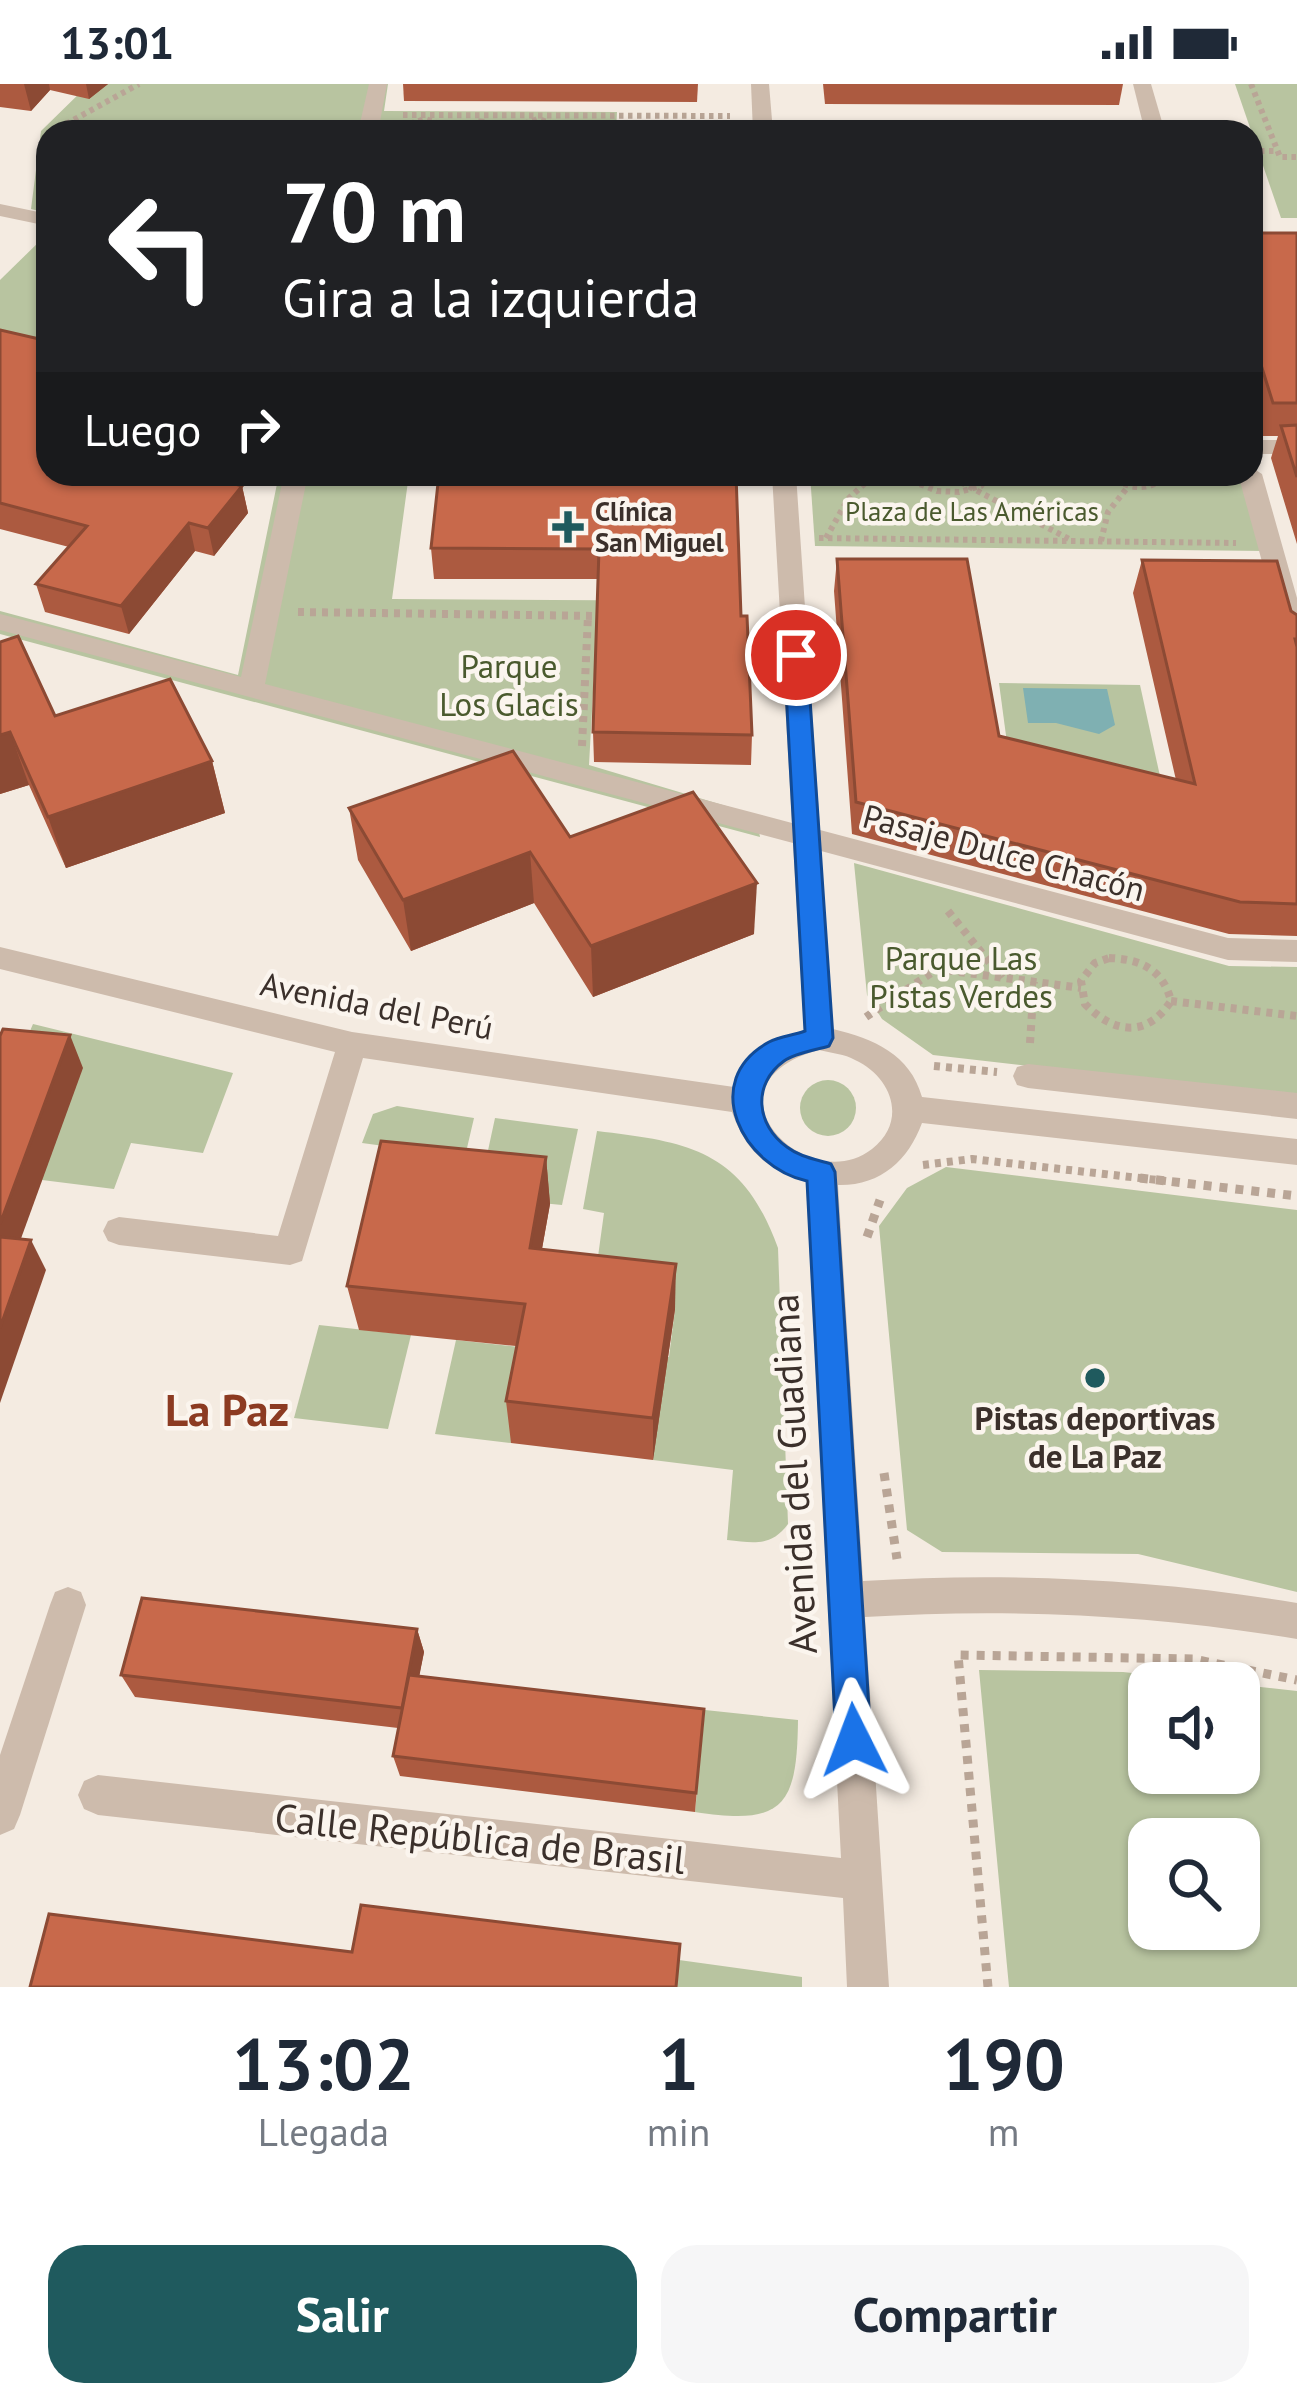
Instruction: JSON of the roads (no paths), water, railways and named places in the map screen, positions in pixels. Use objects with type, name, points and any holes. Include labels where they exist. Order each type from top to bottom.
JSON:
[{"type":"street","points":[[370,120],[377,84]]},
{"type":"street","points":[[760,84],[762,120]]},
{"type":"street","points":[[1142,84],[1152,120]]},
{"type":"street","points":[[0,210],[36,218]]},
{"type":"street","points":[[1263,446],[1297,447]]},
{"type":"street","points":[[251,690],[293,486]]},
{"type":"street","points":[[785,486],[818,1024]]},
{"type":"street","points":[[1253,486],[1297,642]]},
{"type":"street","name":"Pasaje Dulce Chacón","points":[[0,622],[1228,949],[1297,951]]},
{"type":"street","name":"Avenida del Perú","points":[[0,958],[352,1044],[745,1101]]},
{"type":"street","points":[[818,1024],[892,1066],[905,1086],[910,1109],[899,1144],[885,1157],[844,1173],[796,1167],[776,1155],[759,1139],[745,1101],[749,1082],[776,1051],[818,1024]]},
{"type":"street","points":[[119,1231],[290,1251],[352,1044]]},
{"type":"street","points":[[1028,1076],[1297,1106]]},
{"type":"street","points":[[910,1109],[1297,1153]]},
{"type":"street","name":"Avenida del Guadiana","points":[[820,1172],[868,1987]]},
{"type":"street","points":[[845,1600],[906,1595],[1224,1607],[1297,1621]]},
{"type":"street","points":[[0,1815],[68,1605]]},
{"type":"street","name":"Calle República de Brasil","points":[[98,1795],[862,1880]]},
{"type":"water","points":[[1023,688],[1107,689],[1115,725],[1099,734],[1056,723],[1028,723]]},
{"type":"place","name":"Clínica San Miguel","points":[[568,527]]},
{"type":"place","name":"Pistas deportivas de La Paz","points":[[1095,1378]]},
{"type":"district","name":"La Paz","points":[[227,1409]]},
{"type":"park label","name":"Plaza de Las Américas","points":[[972,511]]},
{"type":"park label","name":"Parque Los Glacis","points":[[509,684]]},
{"type":"park label","name":"Parque Las Pistas Verdes","points":[[961,976]]}]
